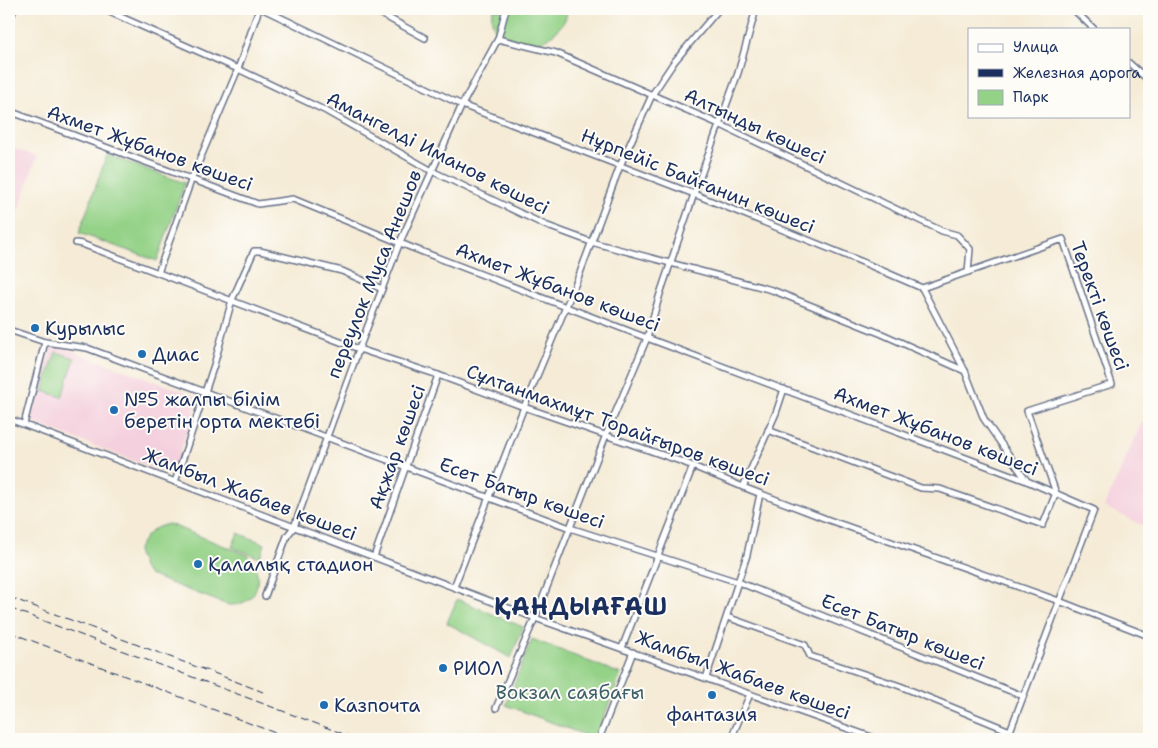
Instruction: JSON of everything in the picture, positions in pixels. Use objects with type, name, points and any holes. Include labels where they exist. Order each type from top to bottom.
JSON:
[{"type":"street","points":[[9,22],[14,9]]},
{"type":"street","name":"Амангелді Иманов көшесі","points":[[103,9],[238,69],[326,111],[432,170],[545,226],[591,242],[772,290],[882,334],[965,371]]},
{"type":"street","points":[[158,273],[192,178],[261,9]]},
{"type":"street","name":"Нұрпейіс Байғанин көшесі","points":[[261,9],[462,105],[694,194],[922,288]]},
{"type":"street","points":[[372,9],[425,38]]},
{"type":"street","name":"переулок Муса Анешов","points":[[265,596],[284,542],[294,527],[328,438],[359,349],[400,242],[462,105],[498,39],[506,9]]},
{"type":"street","points":[[454,587],[620,166],[652,95],[674,62],[719,9]]},
{"type":"street","points":[[496,708],[536,618],[606,435],[647,338],[694,194],[738,73],[756,9]]},
{"type":"street","points":[[1073,9],[1093,28]]},
{"type":"street","name":"Алтынды көшесі","points":[[498,39],[556,53],[720,124],[929,225],[957,235],[970,249],[968,272]]},
{"type":"street","points":[[1130,64],[1146,78],[1149,75]]},
{"type":"street","name":"Ахмет Жұбанов көшесі","points":[[9,111],[258,204],[293,199],[647,338],[1027,481],[1094,510],[1059,601]]},
{"type":"street","name":"Теректі көшесі","points":[[922,288],[1063,239],[1112,384],[1027,411],[1056,493]]},
{"type":"street","name":"Сұлтанмахмұт Торайғыров көшесі","points":[[76,243],[359,349],[438,375],[693,466],[743,488],[1059,601],[1149,636]]},
{"type":"street","points":[[175,482],[214,365],[232,300],[254,251],[342,271],[382,289]]},
{"type":"street","points":[[922,288],[965,371],[984,419],[1027,481]]},
{"type":"street","name":"Есет Батыр көшесі","points":[[9,330],[46,342],[87,348],[570,528],[738,582],[1023,696]]},
{"type":"street","points":[[24,424],[46,342]]},
{"type":"street","name":"Ақжар көшесі","points":[[374,557],[438,375]]},
{"type":"street","points":[[743,488],[784,389]]},
{"type":"street","name":"Жамбыл Жабаев көшесі","points":[[9,419],[536,618],[873,739]]},
{"type":"street","points":[[768,430],[921,488],[940,489],[1043,525],[1056,493]]},
{"type":"street","points":[[622,648],[693,466]]},
{"type":"street","points":[[706,678],[747,555],[760,494]]},
{"type":"street","points":[[1007,739],[1059,601]]},
{"type":"street","points":[[727,618],[805,645],[810,656],[900,686],[1010,731]]},
{"type":"street","points":[[599,739],[633,652]]},
{"type":"street","points":[[731,739],[750,694]]},
{"type":"shaded area","points":[[9,147],[37,156],[9,238]]},
{"type":"shaded area","name":"№5 жалпы білім беретін орта мектебі","points":[[52,344],[199,397],[172,475],[31,422]]},
{"type":"shaded area","points":[[1142,422],[1149,425],[1149,528],[1104,507]]},
{"type":"green space","points":[[494,9],[566,9],[567,14],[565,21],[553,35],[546,40],[533,44],[501,37],[493,23],[492,12]]},
{"type":"green space","points":[[107,155],[185,183],[157,261],[79,233]]},
{"type":"green space","points":[[56,352],[75,358],[62,397],[43,391]]},
{"type":"green space","name":"Қалалық стадион","points":[[169,524],[247,555],[255,567],[257,575],[256,589],[252,595],[240,604],[228,605],[149,575],[143,568],[137,551],[149,533],[158,527]]},
{"type":"green space","points":[[238,533],[265,544],[260,558],[232,547]]},
{"type":"green space","points":[[457,599],[523,627],[511,658],[447,623]]},
{"type":"green space","name":"Вокзал саябағы","points":[[532,639],[621,674],[595,739],[506,705]]},
{"type":"railway","points":[[9,597],[205,670]]},
{"type":"railway","points":[[9,608],[357,739]]},
{"type":"railway","points":[[9,632],[291,739]]},
{"type":"railway","points":[[201,668],[263,692]]},
{"type":"place","name":"Курылыс","points":[[35,328]]},
{"type":"place","name":"Диас","points":[[142,354]]},
{"type":"place","name":"№5 жалпы білім беретін орта мектебі","points":[[114,410]]},
{"type":"place","name":"Қалалық стадион","points":[[198,564]]},
{"type":"place","name":"РИОЛ","points":[[443,668]]},
{"type":"place","name":"фантазия","points":[[712,695]]},
{"type":"place","name":"Казпочта","points":[[324,705]]},
{"type":"district","name":"ҚАНДЫАҒАШ","points":[[581,607]]}]
